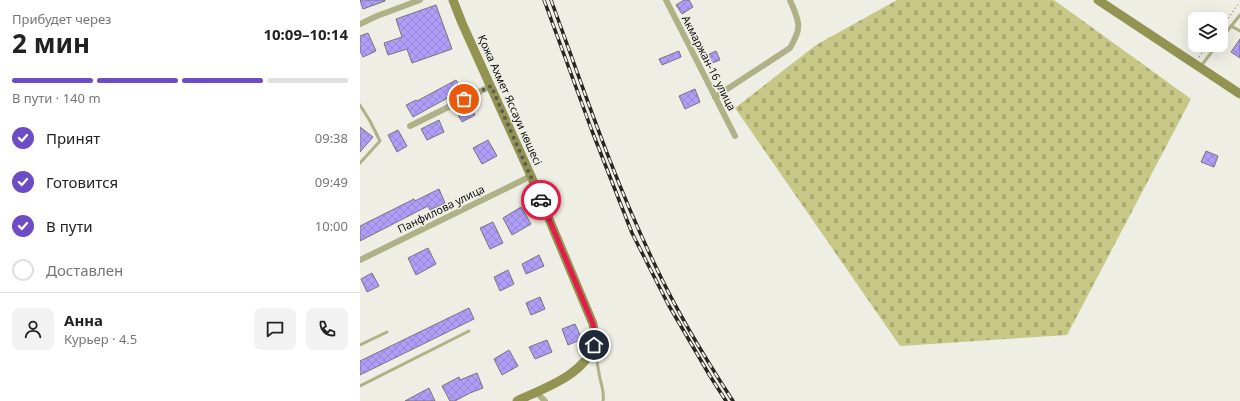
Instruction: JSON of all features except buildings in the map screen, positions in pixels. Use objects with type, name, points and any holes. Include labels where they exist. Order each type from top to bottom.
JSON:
[{"type":"street","points":[[360,24],[420,0]]},
{"type":"street","name":"Қожа Ахмет Яссауи көшесі","points":[[453,0],[531,176],[593,324],[595,335],[594,345]]},
{"type":"street","name":"Акмаржан-16 улица","points":[[666,0],[735,136]]},
{"type":"street","points":[[715,97],[790,48],[797,36],[799,22],[790,0]]},
{"type":"street","points":[[1104,2],[1240,94]]},
{"type":"street","points":[[410,126],[491,86]]},
{"type":"street","name":"Панфилова улица","points":[[360,260],[531,176]]},
{"type":"street","points":[[518,401],[570,376],[584,363],[594,345]]},
{"type":"street","points":[[536,392],[545,401]]},
{"type":"lane","points":[[1228,31],[1240,15]]},
{"type":"lane","points":[[1232,26],[1240,31]]},
{"type":"lane","points":[[1197,65],[1210,52]]},
{"type":"lane","points":[[360,163],[380,141],[370,120],[361,108]]},
{"type":"lane","points":[[360,386],[469,331]]},
{"type":"lane","points":[[360,345],[387,332]]},
{"type":"lane","points":[[594,345],[598,358],[598,371],[604,396],[603,401]]},
{"type":"path","points":[[1228,18],[1240,2]]},
{"type":"path","points":[[1197,65],[1204,52]]},
{"type":"green space","points":[[897,0],[1054,0],[1191,99],[1067,335],[900,346],[735,108],[816,45]]},
{"type":"railway","points":[[544,0],[592,131],[632,233],[668,304],[726,401]]},
{"type":"railway","points":[[551,0],[600,135],[641,235],[664,284],[683,319],[733,401]]},
{"type":"way so far","points":[[464,99],[491,86],[541,200]]},
{"type":"route","points":[[541,200],[593,324],[595,335],[594,345]]}]
